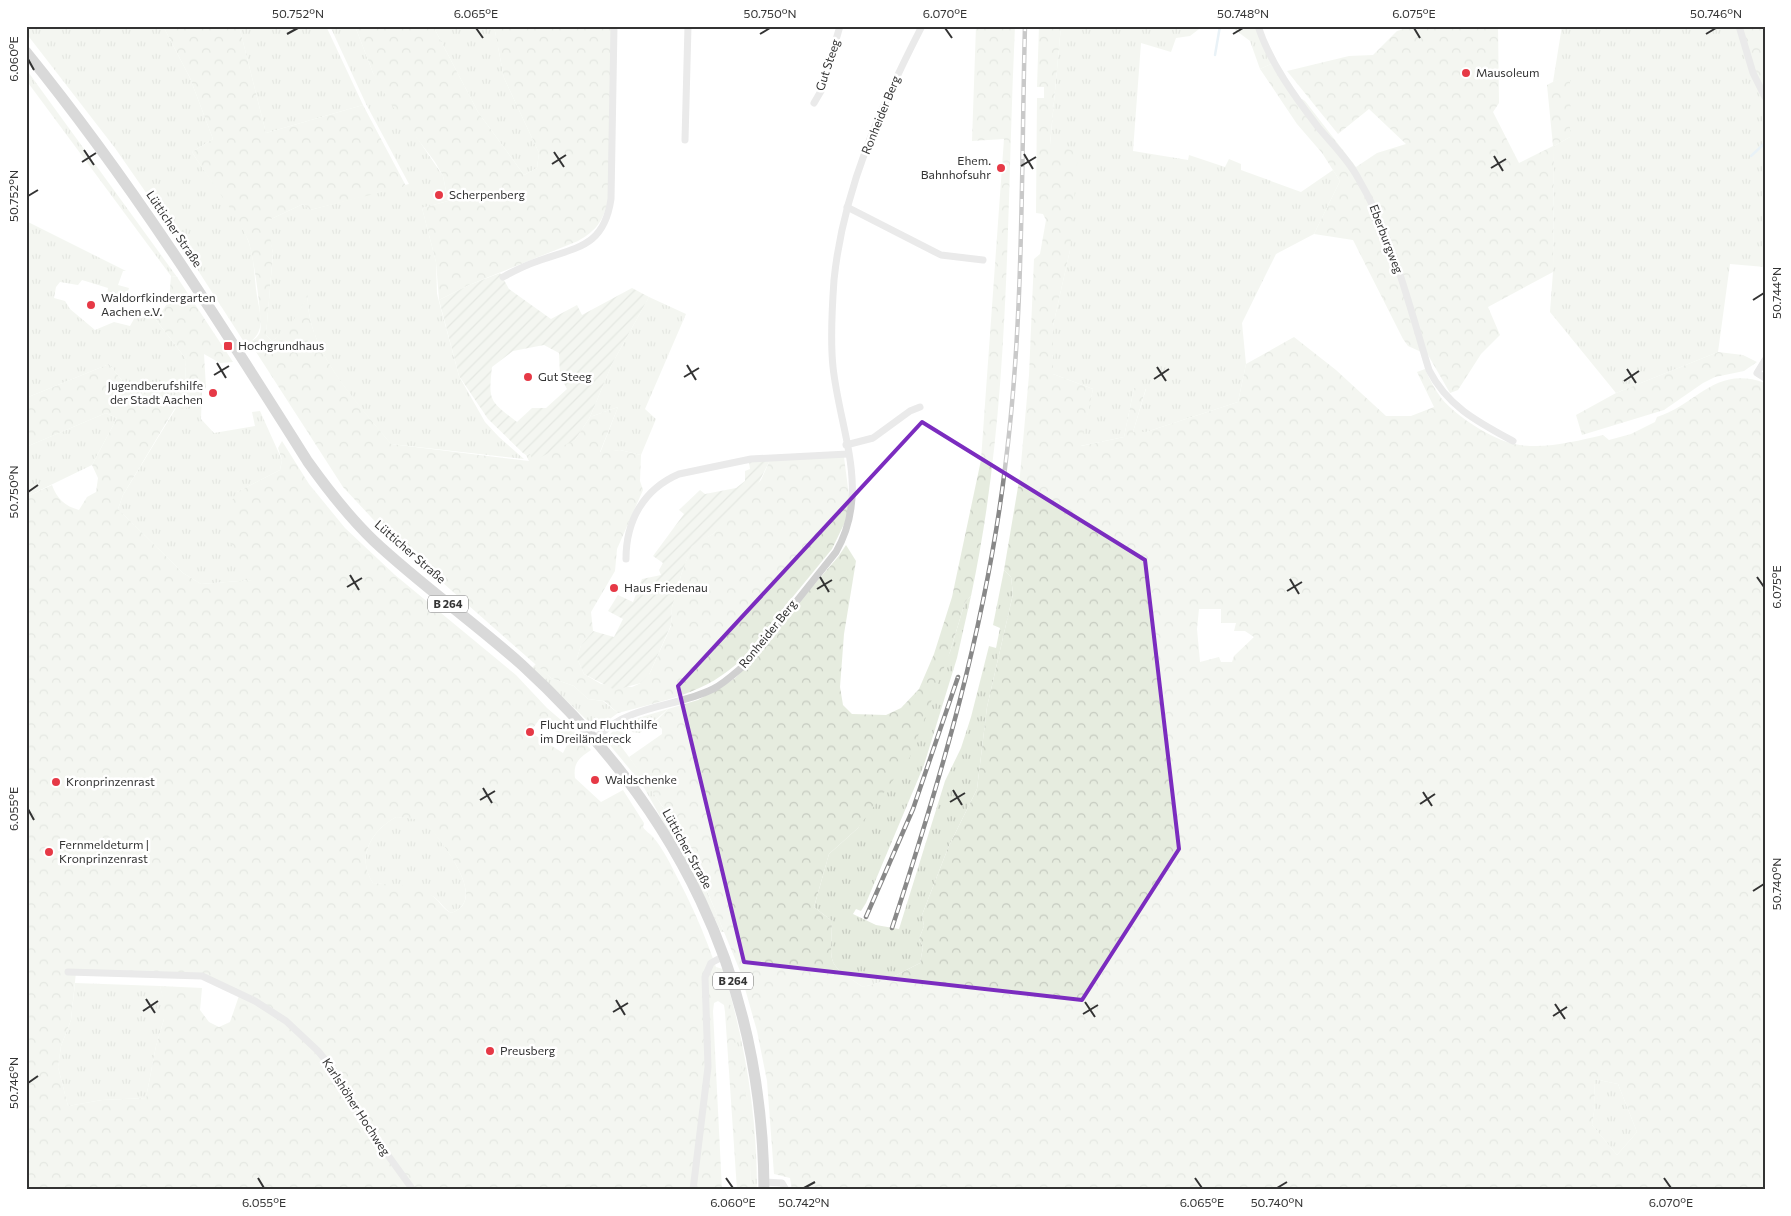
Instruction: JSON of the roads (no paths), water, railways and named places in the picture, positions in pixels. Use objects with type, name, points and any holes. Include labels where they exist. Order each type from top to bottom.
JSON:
[{"type":"main road","name":"Lütticher Straße","points":[[26,52],[104,152],[159,230],[308,462],[334,497],[374,541],[520,664],[595,738],[631,782],[664,833],[706,913],[724,956],[744,1018],[752,1058],[763,1142],[764,1186]]},
{"type":"street","points":[[503,277],[530,264],[585,244],[599,234],[607,220],[611,199],[614,26]]},
{"type":"street","points":[[685,140],[688,26]]},
{"type":"street","name":"Gut Steeg","points":[[814,103],[821,91],[840,26]]},
{"type":"street","name":"Ronheider Berg","points":[[595,738],[612,724],[631,714],[696,697],[715,688],[747,663],[836,552],[843,539],[850,523],[854,501],[852,471],[833,365],[832,314],[838,248],[847,207],[876,124],[922,26]]},
{"type":"street","name":"Eberburgweg","points":[[1258,26],[1272,60],[1357,176],[1372,202],[1400,274],[1427,363],[1435,382],[1450,401],[1463,412],[1512,441]]},
{"type":"street","points":[[1739,26],[1753,73],[1765,97]]},
{"type":"street","points":[[847,207],[941,255],[983,260]]},
{"type":"street","points":[[1765,360],[1757,373],[1765,378]]},
{"type":"street","points":[[846,445],[873,438],[910,411],[920,407]]},
{"type":"street","points":[[626,558],[626,544],[640,504],[660,484],[674,476],[751,459],[848,454]]},
{"type":"street","points":[[693,1190],[708,1067],[705,977],[711,964],[724,956]]},
{"type":"street","name":"Karlshöher Hochweg","points":[[68,972],[202,976],[240,993],[262,1006],[286,1022],[318,1050],[332,1068],[382,1147],[413,1190]]},
{"type":"street","points":[[764,1186],[782,1183],[786,1190]]},
{"type":"waterway","points":[[1215,55],[1220,26]]},
{"type":"waterway","points":[[1751,156],[1765,143]]},
{"type":"railway","points":[[892,928],[928,815],[960,701],[974,643],[997,527],[1016,358],[1021,247],[1025,26]]},
{"type":"railway","points":[[866,917],[913,809],[958,677]]},
{"type":"place","name":"Mausoleum","points":[[1466,73]]},
{"type":"place","name":"Ehem. Bahnhofsuhr","points":[[1001,168]]},
{"type":"place","name":"Scherpenberg","points":[[439,195]]},
{"type":"place","name":"Waldorfkindergarten Aachen e.V.","points":[[91,305]]},
{"type":"place","name":"Hochgrundhaus","points":[[228,346]]},
{"type":"place","name":"Gut Steeg","points":[[528,377]]},
{"type":"place","name":"Jugendberufshilfe der Stadt Aachen","points":[[213,393]]},
{"type":"place","name":"Haus Friedenau","points":[[614,588]]},
{"type":"place","name":"Flucht und Fluchthilfe im Dreiländereck","points":[[530,732]]},
{"type":"place","name":"Waldschenke","points":[[595,780]]},
{"type":"place","name":"Kronprinzenrast","points":[[56,782]]},
{"type":"place","name":"Fernmeldeturm | Kronprinzenrast","points":[[49,852]]},
{"type":"place","name":"Preusberg","points":[[490,1051]]}]
